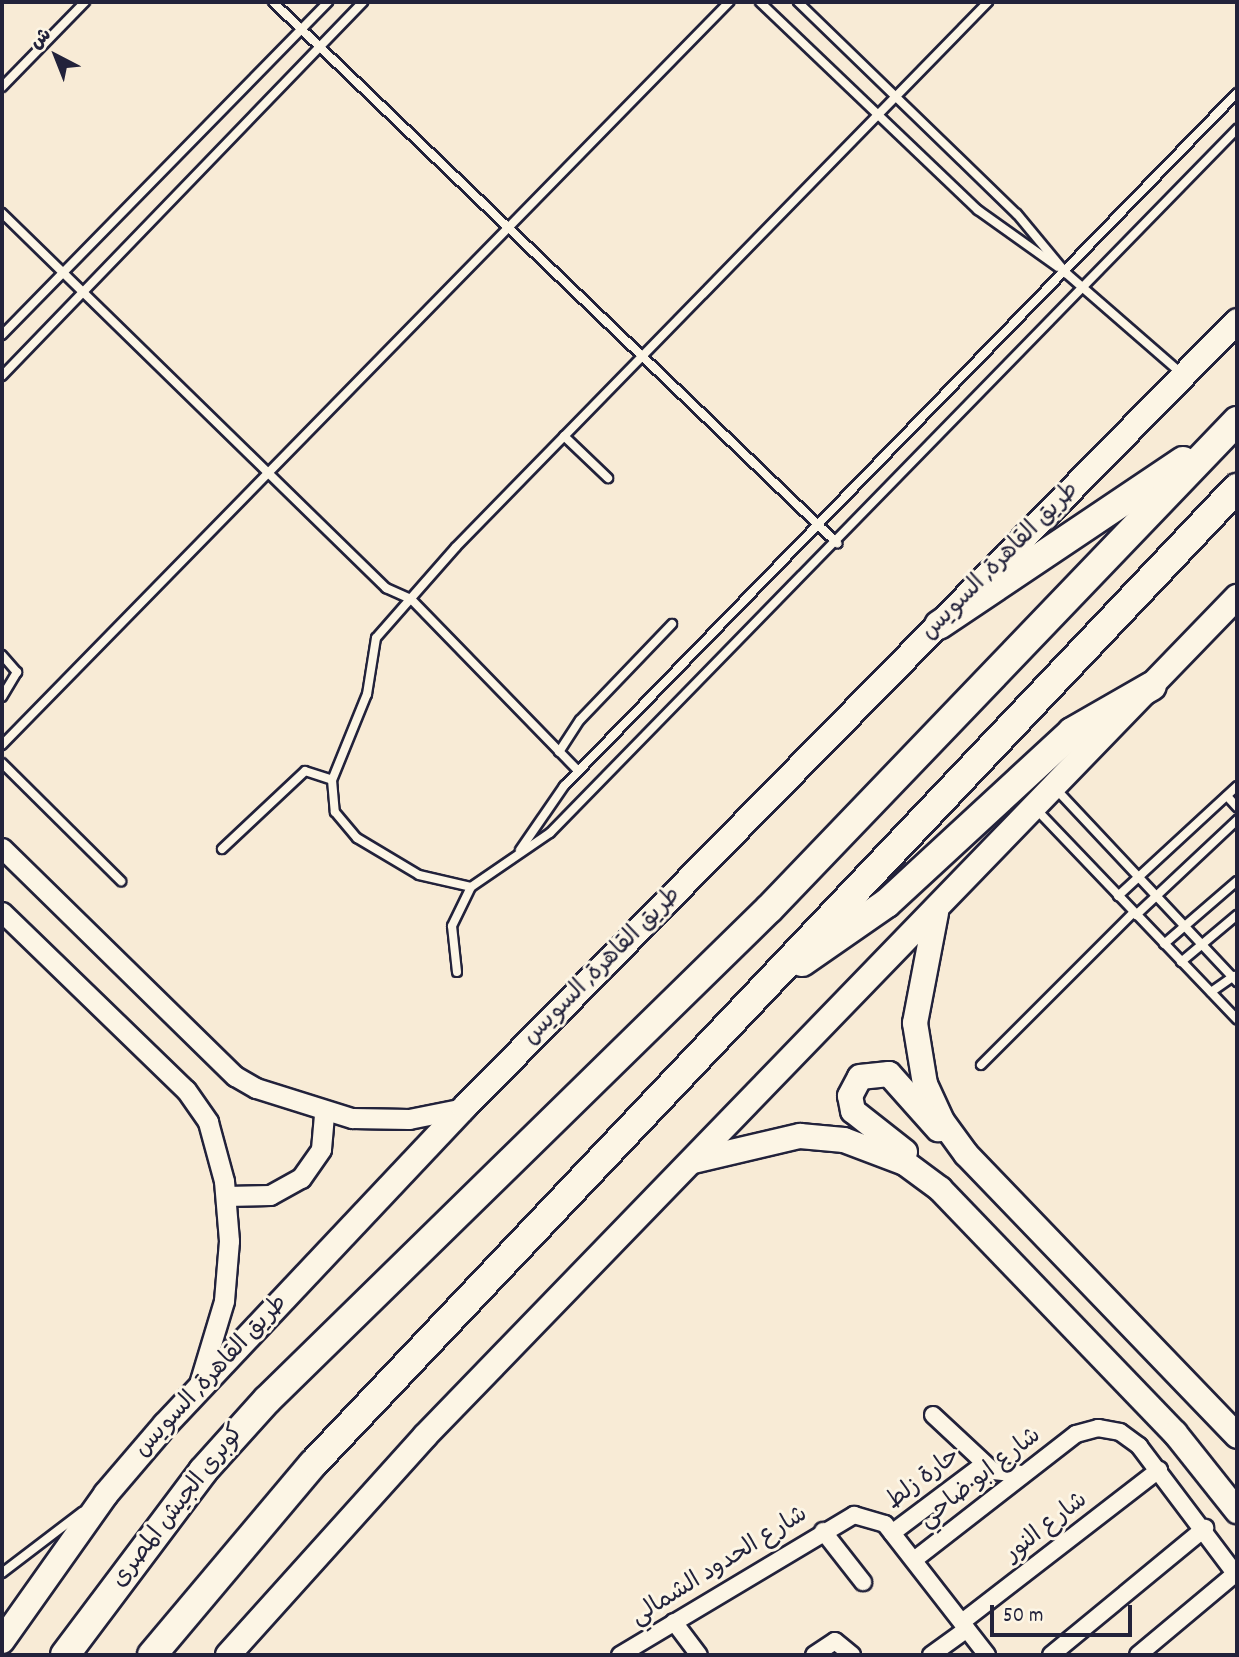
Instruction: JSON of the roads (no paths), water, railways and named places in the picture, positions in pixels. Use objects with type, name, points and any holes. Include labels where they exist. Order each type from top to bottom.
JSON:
[{"type":"highway","points":[[939,625],[1233,426]]},
{"type":"highway","name":"كوبرى الجيش المصرى","points":[[65,1655],[203,1471],[301,1367],[769,909],[1233,426]]},
{"type":"highway","points":[[152,1655],[253,1529],[1237,488]]},
{"type":"highway","points":[[778,974],[887,903],[1072,732],[1152,686]]},
{"type":"main road","name":"طريق القاهرة, السويس","points":[[2,1641],[106,1494],[196,1393],[464,1108],[1237,321]]},
{"type":"main road","points":[[228,1655],[361,1503],[689,1163],[937,912],[1237,597]]},
{"type":"main road","points":[[937,912],[918,982],[916,1044],[925,1084],[953,1138]]},
{"type":"main road","points":[[1237,1436],[953,1138],[924,1116],[889,1074],[867,1073],[855,1083],[853,1111],[924,1175],[1175,1433],[1237,1511]]},
{"type":"main road","points":[[689,1163],[779,1139],[822,1137],[886,1153],[924,1175]]},
{"type":"street","points":[[2,848],[235,1076],[324,1114],[408,1119],[464,1108]]},
{"type":"street","points":[[2,912],[186,1090],[208,1122],[226,1196],[224,1301],[196,1393]]},
{"type":"street","points":[[226,1196],[270,1195],[302,1178],[321,1149],[324,1114]]},
{"type":"street","points":[[933,1415],[984,1464],[1002,1475],[1025,1473]]},
{"type":"street","name":"شارع ابو ضاحي","points":[[914,1560],[1076,1434],[1098,1428],[1121,1432],[1159,1470]]},
{"type":"street","name":"حارة زلط","points":[[892,1533],[984,1464]]},
{"type":"street","points":[[1138,1655],[1236,1575],[1205,1528],[1159,1470]]},
{"type":"street","name":"شارع النور","points":[[931,1655],[1159,1470]]},
{"type":"street","name":"شارع الحدود الشمالي","points":[[620,1655],[843,1518],[865,1515],[892,1533]]},
{"type":"street","points":[[1051,1655],[1205,1528]]},
{"type":"street","points":[[823,1531],[863,1582]]},
{"type":"street","points":[[892,1533],[987,1655]]},
{"type":"street","points":[[674,1622],[699,1655]]},
{"type":"street","points":[[814,1655],[835,1641],[852,1655]]},
{"type":"lane","points":[[2,87],[85,2]]},
{"type":"lane","points":[[273,2],[837,543]]},
{"type":"lane","points":[[2,335],[328,2]]},
{"type":"lane","points":[[2,376],[363,2]]},
{"type":"lane","points":[[3,741],[729,2]]},
{"type":"lane","points":[[760,2],[978,210],[1085,288],[1184,376]]},
{"type":"lane","points":[[798,2],[1017,214],[1066,273]]},
{"type":"lane","points":[[471,887],[419,875],[357,838],[335,812],[332,780],[367,694],[376,638],[564,436],[988,2]]},
{"type":"lane","points":[[516,855],[578,771],[1066,273],[1237,93]]},
{"type":"lane","points":[[457,972],[452,926],[471,887],[586,801],[1237,129]]},
{"type":"lane","points":[[2,213],[386,588],[411,599],[578,771]]},
{"type":"lane","points":[[564,436],[608,478]]},
{"type":"lane","points":[[559,752],[580,720],[672,624]]},
{"type":"lane","points":[[2,655],[17,672],[2,697]]},
{"type":"lane","points":[[2,763],[121,881]]},
{"type":"lane","points":[[222,849],[305,771],[332,780]]},
{"type":"lane","points":[[1118,896],[1237,786]]},
{"type":"lane","points":[[1055,789],[1235,978],[1211,992]]},
{"type":"lane","points":[[1227,796],[1237,807]]},
{"type":"lane","points":[[1036,808],[1237,1018]]},
{"type":"lane","points":[[981,1065],[1135,914],[1237,820]]},
{"type":"lane","points":[[1164,944],[1237,881]]},
{"type":"lane","points":[[1181,962],[1237,915]]},
{"type":"lane","points":[[2,1573],[106,1494]]}]
